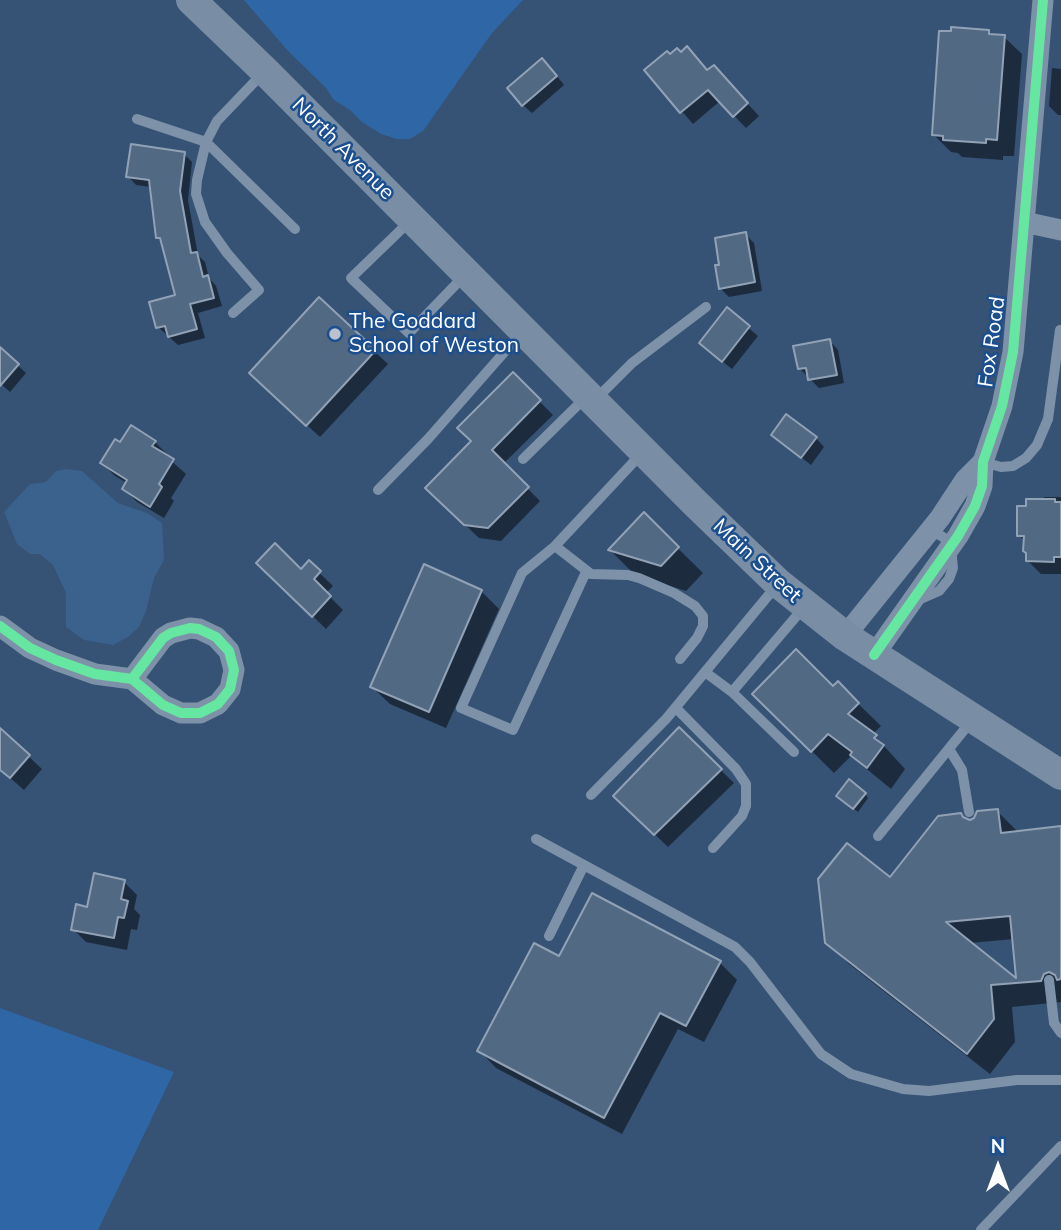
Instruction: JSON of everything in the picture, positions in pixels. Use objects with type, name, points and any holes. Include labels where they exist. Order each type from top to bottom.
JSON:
[{"type":"main road","name":"North Avenue","points":[[191,0],[492,299]]},
{"type":"main road","name":"Main Street","points":[[492,299],[778,583],[805,606],[845,636],[1061,775]]},
{"type":"street","name":"Fox Road","points":[[874,655],[951,547],[980,496],[983,462],[1002,406],[1012,360],[1043,0]]},
{"type":"street","points":[[1024,222],[1061,230]]},
{"type":"street","name":"Fox Road","points":[[845,636],[927,535],[965,480],[983,462]]},
{"type":"street","points":[[0,626],[30,648],[56,660],[95,674],[132,679],[163,705],[181,713],[210,710],[230,689],[234,670],[229,651],[216,637],[190,628],[172,632],[163,638],[132,679]]},
{"type":"lane","points":[[233,313],[260,290],[221,246],[199,209],[197,180],[206,142],[224,112],[265,71]]},
{"type":"lane","points":[[137,119],[206,142],[295,229]]},
{"type":"lane","points":[[412,219],[351,278],[409,333],[467,273]]},
{"type":"lane","points":[[523,459],[632,363],[706,307]]},
{"type":"lane","points":[[983,462],[1001,467],[1013,466],[1026,458],[1037,445],[1048,419],[1059,330]]},
{"type":"lane","points":[[378,490],[428,439],[524,331]]},
{"type":"lane","points":[[586,572],[513,730],[461,708],[522,573],[555,546],[644,451]]},
{"type":"lane","points":[[927,535],[943,536],[951,547]]},
{"type":"lane","points":[[555,546],[586,572],[639,578],[674,593],[695,606],[703,617],[703,626],[680,659]]},
{"type":"lane","points":[[591,794],[676,708],[778,583]]},
{"type":"lane","points":[[732,692],[805,606]]},
{"type":"lane","points":[[705,672],[732,692],[794,752]]},
{"type":"lane","points":[[676,708],[736,769],[746,784],[746,806],[742,816],[713,848]]},
{"type":"lane","points":[[878,836],[973,719]]},
{"type":"lane","points":[[949,749],[962,770],[969,812]]},
{"type":"lane","points":[[536,839],[735,947],[750,962],[821,1054],[851,1074],[904,1090],[929,1091],[1017,1080],[1061,1080]]},
{"type":"lane","points":[[549,936],[583,865]]},
{"type":"lane","points":[[1049,980],[1054,1023],[1061,1033]]},
{"type":"lane","points":[[981,1230],[1061,1146]]},
{"type":"shaded area","points":[[244,0],[523,0],[492,33],[423,131],[410,139],[397,139],[381,134],[334,100]]},
{"type":"shaded area","points":[[56,471],[82,471],[118,503],[147,513],[162,523],[164,560],[154,578],[146,611],[139,627],[113,645],[84,640],[66,627],[66,593],[53,565],[40,554],[30,554],[17,544],[4,512],[30,484],[46,482]]},
{"type":"shaded area","points":[[0,1008],[174,1072],[98,1230],[0,1230]]},
{"type":"building","points":[[951,27],[989,30],[989,34],[1005,35],[997,140],[986,139],[986,143],[943,140],[943,136],[932,135],[939,31],[951,31]]},
{"type":"building","points":[[687,46],[707,70],[714,65],[748,103],[733,117],[708,90],[680,113],[644,70],[667,51],[670,54],[677,48],[681,52]]},
{"type":"building","points":[[542,58],[557,76],[522,106],[507,88]]},
{"type":"building","points":[[131,144],[185,152],[180,191],[191,253],[197,252],[203,277],[208,275],[214,298],[190,304],[197,329],[168,337],[165,326],[156,328],[149,302],[175,295],[160,238],[156,238],[149,180],[126,177]]},
{"type":"building","points":[[746,232],[755,282],[719,289],[715,265],[719,265],[715,238]]},
{"type":"building","points":[[319,297],[376,350],[306,426],[249,373]]},
{"type":"building","points":[[727,307],[750,326],[722,362],[699,343]]},
{"type":"building","points":[[830,339],[837,375],[808,380],[806,368],[798,369],[793,346]]},
{"type":"building","points":[[0,347],[19,364],[0,386]]},
{"type":"building","points":[[513,372],[541,400],[492,450],[529,487],[488,528],[464,525],[425,488],[471,441],[457,428]]},
{"type":"building","points":[[786,414],[817,437],[801,458],[771,435]]},
{"type":"building","points":[[131,425],[156,441],[152,446],[174,459],[159,484],[162,487],[150,507],[122,489],[127,480],[100,463],[115,439],[120,442]]},
{"type":"building","points":[[1026,499],[1055,499],[1055,502],[1061,502],[1061,557],[1054,557],[1054,562],[1026,561],[1026,553],[1023,551],[1024,536],[1017,536],[1017,506],[1026,506]]},
{"type":"building","points":[[644,512],[679,547],[661,566],[608,550]]},
{"type":"building","points":[[275,543],[301,569],[309,560],[321,571],[314,579],[331,596],[312,617],[256,563]]},
{"type":"building","points":[[424,564],[482,590],[429,712],[370,687]]},
{"type":"building","points":[[796,649],[833,686],[838,681],[859,703],[848,714],[877,735],[874,738],[884,745],[867,768],[850,755],[852,752],[828,734],[811,752],[752,694]]},
{"type":"building","points":[[679,727],[722,769],[654,835],[613,796]]},
{"type":"building","points":[[0,728],[30,755],[10,778],[0,770]]},
{"type":"building","points":[[849,779],[866,793],[853,809],[836,796]]},
{"type":"building","points":[[998,809],[1001,833],[1061,826],[1061,979],[1057,980],[1055,975],[1049,972],[1044,974],[1041,981],[991,985],[994,1019],[967,1054],[825,943],[818,879],[847,843],[890,877],[938,816],[961,813],[970,820],[977,811]],"holes":[[[1010,916],[1016,978],[946,922]]]},
{"type":"building","points":[[94,873],[125,880],[121,899],[128,901],[124,918],[118,917],[114,938],[71,930],[76,904],[87,907]]},
{"type":"building","points":[[592,893],[721,961],[686,1026],[660,1013],[604,1118],[477,1051],[534,943],[559,956]]},
{"type":"cycle path","points":[[874,655],[958,536],[975,506],[982,486],[983,462],[1002,406],[1013,352],[1043,0]]},
{"type":"cycle path","points":[[0,626],[30,648],[56,660],[95,674],[132,679],[163,705],[181,713],[200,713],[218,704],[230,689],[234,670],[229,651],[216,637],[190,628],[163,638],[132,679]]},
{"type":"place","name":"The Goddard School of Weston","points":[[335,334]]}]
